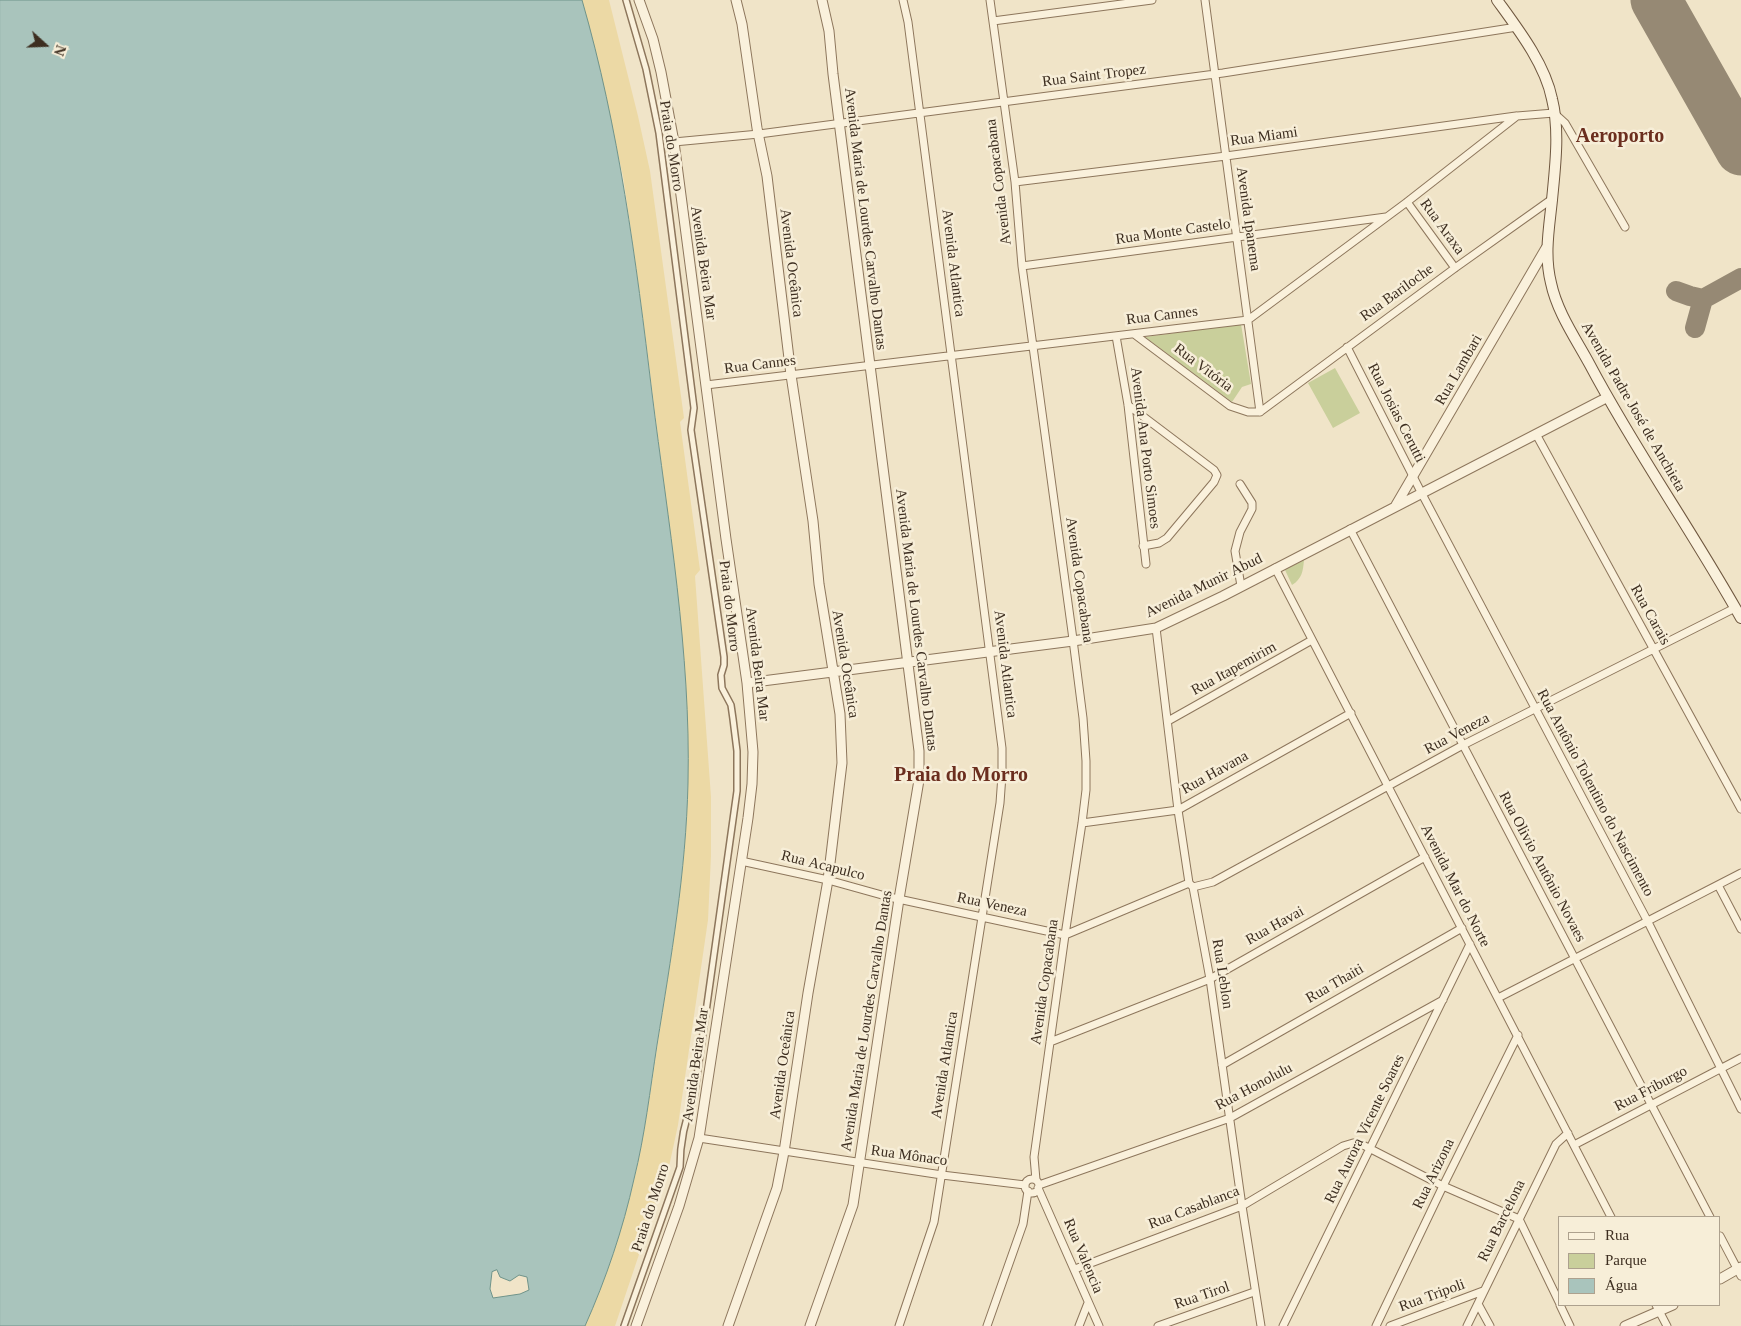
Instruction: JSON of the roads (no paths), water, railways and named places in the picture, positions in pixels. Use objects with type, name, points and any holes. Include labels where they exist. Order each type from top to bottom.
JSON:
[{"type":"main road","name":"Avenida Padre José de Anchieta","points":[[1497,0],[1517,27],[1543,71],[1551,93],[1556,141],[1546,248],[1551,284],[1561,312],[1606,398],[1739,615]]},
{"type":"street","name":"Praia do Morro","points":[[624,1326],[680,1167],[680,1155],[689,1110],[694,1097],[737,791],[737,761],[731,705],[722,688],[721,674],[724,657],[691,430],[694,408],[659,133],[646,69],[626,0]]},
{"type":"street","name":"Avenida Beira Mar","points":[[636,1326],[679,1206],[699,1138],[752,784],[752,752],[747,683],[674,142],[659,64],[640,0]]},
{"type":"street","name":"Avenida Oceânica","points":[[728,1326],[777,1188],[828,880],[842,762],[840,714],[819,584],[813,521],[791,375],[766,176],[746,46],[736,0]]},
{"type":"street","name":"Avenida Maria de Lourdes Carvalho Dantas","points":[[810,1326],[852,1205],[899,899],[908,852],[918,780],[919,751],[829,31],[822,0]]},
{"type":"street","name":"Avenida Atlantica","points":[[899,1326],[934,1222],[983,917],[1000,803],[1002,775],[1002,748],[990,652],[908,22],[903,0]]},
{"type":"street","name":"Avenida Copacabana","points":[[987,1326],[1012,1259],[1033,1187],[1034,1156],[1082,823],[1086,760],[1083,718],[1022,266],[1015,182],[990,0]]},
{"type":"street","points":[[992,21],[1152,0]]},
{"type":"street","name":"Avenida Ipanema","points":[[1206,0],[1260,412]]},
{"type":"street","name":"Rua Saint Tropez","points":[[674,142],[759,134],[1215,74],[1517,27]]},
{"type":"street","points":[[1517,116],[1554,113],[1566,122],[1626,227]]},
{"type":"street","name":"Rua Miami","points":[[1015,182],[1226,156],[1517,116]]},
{"type":"street","name":"Rua Cannes","points":[[706,385],[1248,320],[1407,202],[1517,116]]},
{"type":"street","name":"Rua Bariloche","points":[[1260,412],[1552,199]]},
{"type":"street","name":"Rua Araxa","points":[[1407,202],[1455,268]]},
{"type":"street","name":"Rua Monte Castelo","points":[[1022,266],[1387,217]]},
{"type":"street","name":"Rua Lambari","points":[[1396,506],[1546,248]]},
{"type":"street","name":"Rua Vitória","points":[[1134,334],[1230,406],[1248,412],[1260,412]]},
{"type":"street","name":"Avenida Ana Porto Simoes","points":[[1116,336],[1128,406],[1146,564]]},
{"type":"street","name":"Rua Josias Cerutti","points":[[1347,347],[1421,492]]},
{"type":"street","name":"Avenida Munir Abud","points":[[747,683],[1073,641],[1156,628],[1606,398]]},
{"type":"street","points":[[1128,406],[1214,470],[1217,475],[1214,482],[1167,538],[1159,543],[1144,546]]},
{"type":"street","name":"Rua Carais","points":[[1536,434],[1741,809]]},
{"type":"street","points":[[1240,484],[1252,503],[1252,509],[1240,532],[1235,551],[1241,586]]},
{"type":"street","name":"Rua Antônio Tolentino do Nascimento","points":[[1421,492],[1648,922],[1741,1110]]},
{"type":"street","name":"Rua Olivio Antônio Novaes","points":[[1350,529],[1709,1216]]},
{"type":"street","name":"Avenida Mar do Norte","points":[[1275,568],[1610,1216]]},
{"type":"street","name":"Rua Veneza","points":[[899,899],[1065,935],[1191,885],[1213,882],[1463,745],[1535,708],[1653,649],[1739,615]]},
{"type":"street","name":"Rua Leblon","points":[[1156,628],[1178,810],[1210,979],[1254,1292],[1261,1326]]},
{"type":"street","name":"Rua Itapemirim","points":[[1168,721],[1312,640]]},
{"type":"street","name":"Rua Havana","points":[[1082,823],[1178,810],[1351,714]]},
{"type":"street","name":"Rua Havai","points":[[1050,1042],[1210,979],[1425,857]]},
{"type":"street","name":"Rua Acapulco","points":[[741,860],[899,899]]},
{"type":"street","points":[[1498,998],[1741,873]]},
{"type":"street","points":[[1718,885],[1741,929]]},
{"type":"street","name":"Rua Thaiti","points":[[1222,1065],[1462,928]]},
{"type":"street","name":"Rua Aurora Vicente Soares","points":[[1283,1326],[1470,944]]},
{"type":"street","name":"Rua Honolulu","points":[[1033,1187],[1230,1118],[1443,1000]]},
{"type":"street","name":"Rua Arizona","points":[[1376,1326],[1518,1035]]},
{"type":"street","name":"Rua Friburgo","points":[[1574,1145],[1741,1058]]},
{"type":"street","name":"Rua Barcelona","points":[[1468,1326],[1556,1144],[1568,1133]]},
{"type":"street","name":"Rua Mônaco","points":[[699,1138],[784,1152],[1033,1187]]},
{"type":"street","name":"Rua Casablanca","points":[[1074,1269],[1242,1206],[1343,1146],[1353,1143],[1361,1144],[1443,1186],[1519,1219]]},
{"type":"street","name":"Rua Valencia","points":[[1033,1187],[1042,1196],[1099,1326]]},
{"type":"street","points":[[1519,1219],[1558,1300]]},
{"type":"street","points":[[1721,1238],[1740,1271],[1721,1279]]},
{"type":"street","name":"Rua Tripoli","points":[[1390,1326],[1484,1291]]},
{"type":"street","name":"Rua Tirol","points":[[1158,1326],[1254,1292]]},
{"type":"street","points":[[1079,1326],[1088,1303]]},
{"type":"street","points":[[1478,1304],[1490,1326]]},
{"type":"street","points":[[1561,1306],[1570,1326]]},
{"type":"street","points":[[1625,1326],[1657,1308],[1667,1326]]},
{"type":"water","points":[[0,0],[582,0],[606,97],[633,244],[677,587],[686,685],[688,734],[687,816],[681,882],[644,1129],[630,1198],[619,1235],[607,1272],[585,1326],[0,1326]],"holes":[[[497,1270],[500,1277],[510,1281],[519,1275],[527,1277],[529,1290],[520,1294],[493,1298],[490,1289],[492,1272]]]},
{"type":"district","name":"Aeroporto","points":[[1620,137]]},
{"type":"district","name":"Praia do Morro","points":[[961,776]]}]
